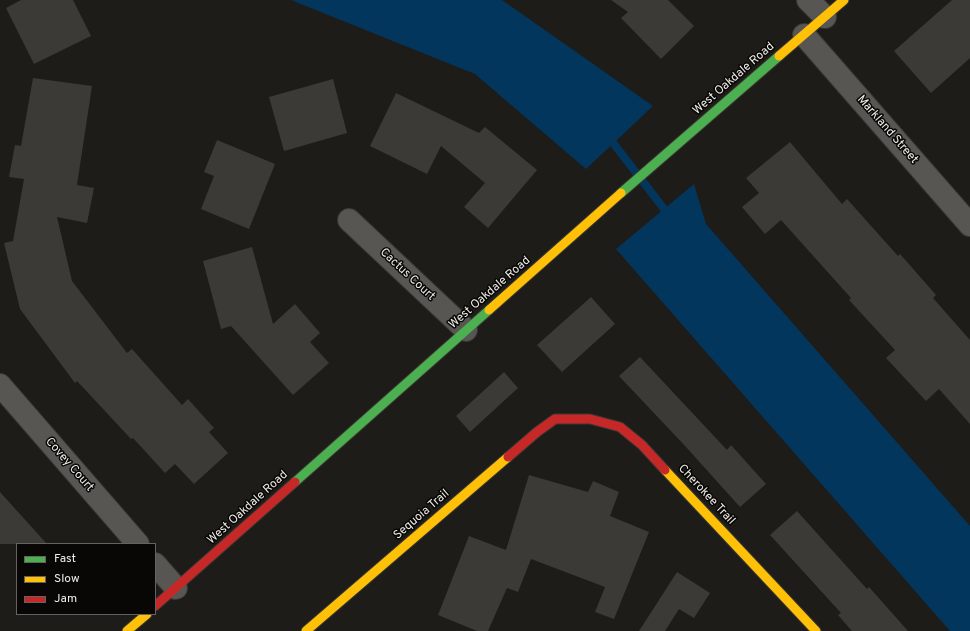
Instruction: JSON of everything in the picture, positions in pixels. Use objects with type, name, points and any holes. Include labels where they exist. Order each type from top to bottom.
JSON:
[{"type":"street","points":[[808,0],[825,17]]},
{"type":"street","name":"West Oakdale Road","points":[[156,605],[610,203],[844,0]]},
{"type":"street","name":"Markland Street","points":[[804,35],[970,225]]},
{"type":"street","name":"Cactus Court","points":[[349,220],[466,330]]},
{"type":"street","name":"Covey Court","points":[[0,386],[137,543]]},
{"type":"street","name":"Sequoia Trail","points":[[306,631],[537,432],[555,419]]},
{"type":"street","name":"Cherokee Trail","points":[[555,419],[590,419],[620,427],[642,445],[816,631]]},
{"type":"street","points":[[156,565],[176,588]]},
{"type":"street","points":[[127,631],[145,615]]},
{"type":"water","points":[[291,0],[502,0],[653,106],[586,169],[475,74]]},
{"type":"water","points":[[694,184],[706,224],[970,526],[970,631],[950,631],[616,249]]},
{"type":"building","points":[[21,0],[73,0],[91,36],[34,64],[6,8]]},
{"type":"building","points":[[611,0],[668,0],[694,26],[661,59],[621,18],[628,12]]},
{"type":"building","points":[[952,0],[970,0],[970,58],[931,93],[894,51]]},
{"type":"building","points":[[33,78],[92,86],[77,185],[94,188],[87,223],[57,217],[72,281],[127,353],[132,349],[182,405],[188,399],[214,428],[209,432],[228,453],[194,484],[175,464],[165,473],[77,381],[75,383],[20,309],[4,243],[13,241],[24,179],[9,177],[15,145],[21,146]]},
{"type":"building","points":[[333,79],[347,133],[284,151],[269,97]]},
{"type":"building","points":[[396,93],[479,133],[485,127],[537,170],[488,228],[464,207],[485,183],[441,146],[427,174],[370,146]]},
{"type":"building","points":[[217,140],[275,164],[249,229],[201,209],[214,176],[204,172]]},
{"type":"building","points":[[790,142],[842,204],[847,199],[898,256],[900,254],[936,295],[933,298],[970,340],[970,424],[939,389],[926,401],[886,358],[895,350],[849,300],[851,298],[781,220],[765,234],[742,207],[759,193],[746,178]]},
{"type":"building","points":[[252,247],[273,324],[295,304],[320,333],[310,342],[329,363],[293,395],[231,326],[221,329],[203,261]]},
{"type":"building","points":[[591,297],[615,324],[562,372],[537,345]]},
{"type":"building","points":[[640,357],[727,450],[731,445],[766,484],[740,507],[619,376]]},
{"type":"building","points":[[504,372],[518,388],[470,432],[456,416]]},
{"type":"building","points":[[529,475],[588,492],[593,481],[619,492],[610,516],[649,532],[614,619],[595,612],[605,587],[531,559],[518,592],[507,588],[488,631],[477,631],[438,615],[469,536],[506,550]]},
{"type":"building","points":[[0,492],[46,543],[0,544]]},
{"type":"building","points":[[797,511],[867,589],[869,587],[908,631],[852,631],[838,615],[841,613],[770,535]]},
{"type":"building","points":[[677,572],[710,593],[694,618],[679,609],[665,631],[639,631]]},
{"type":"waterway","points":[[607,135],[671,218]]},
{"type":"traffic: fast","points":[[621,193],[779,56]]},
{"type":"traffic: fast","points":[[295,482],[489,310]]},
{"type":"traffic: slow","points":[[779,56],[844,0]]},
{"type":"traffic: slow","points":[[489,310],[621,193]]},
{"type":"traffic: slow","points":[[306,631],[508,457]]},
{"type":"traffic: slow","points":[[665,470],[816,631]]},
{"type":"traffic: slow","points":[[127,631],[146,615]]},
{"type":"traffic: jam","points":[[508,457],[537,432],[555,419],[590,419],[620,427],[642,445],[665,470]]},
{"type":"traffic: jam","points":[[156,605],[295,482]]}]
